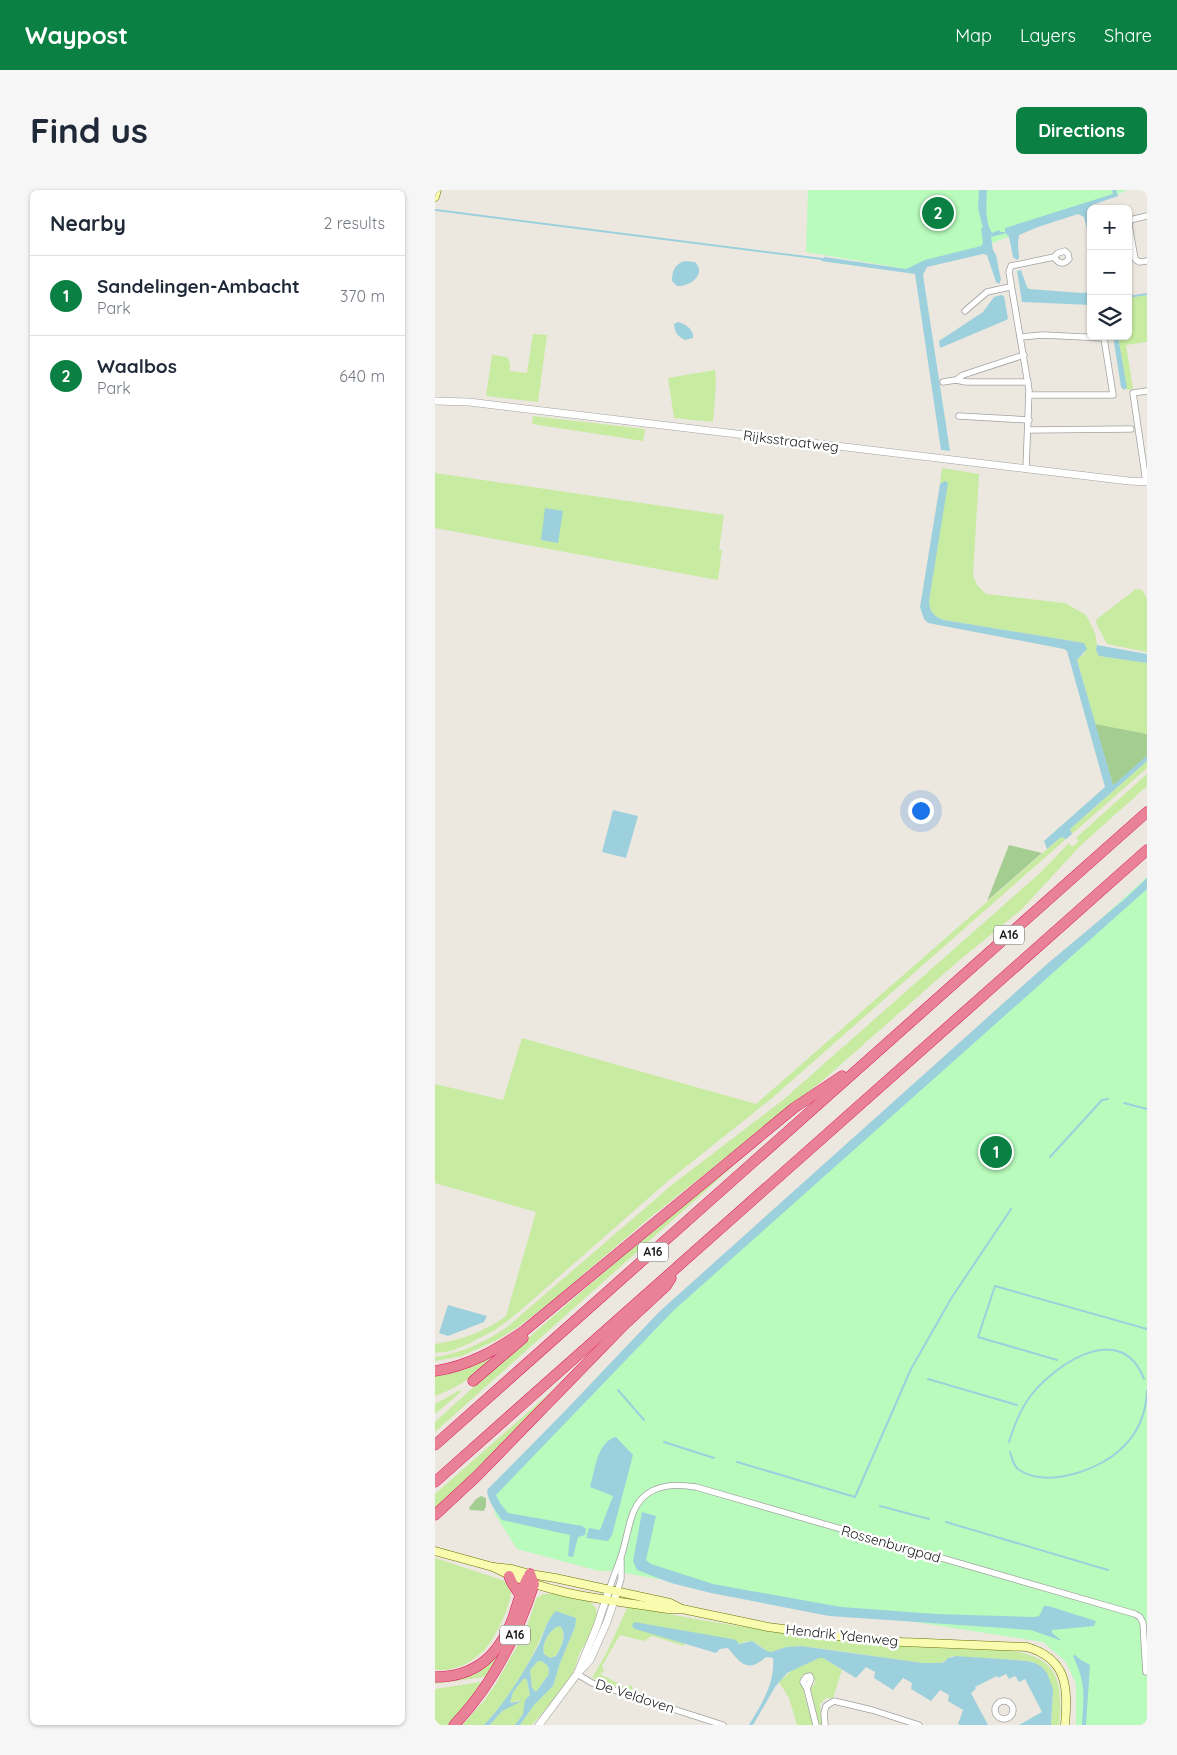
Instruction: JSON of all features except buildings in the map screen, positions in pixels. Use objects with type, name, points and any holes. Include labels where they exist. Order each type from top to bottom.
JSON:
[{"type":"highway","name":"A16","points":[[435,1445],[1147,812]]},
{"type":"highway","name":"A16","points":[[435,1482],[1147,850]]},
{"type":"highway","name":"A16","points":[[435,1371],[471,1362],[501,1347],[524,1331],[721,1166],[794,1108],[870,1058]]},
{"type":"highway","name":"A16","points":[[435,1515],[477,1476],[624,1325],[666,1286],[680,1264]]},
{"type":"highway","name":"A16","points":[[473,1381],[580,1285]]},
{"type":"highway","points":[[509,1576],[520,1595]]},
{"type":"highway","name":"A16","points":[[435,1677],[461,1674],[474,1669],[493,1654],[509,1628],[520,1595],[530,1580]]},
{"type":"highway","name":"A16","points":[[454,1725],[487,1685],[503,1658],[520,1624],[530,1580]]},
{"type":"main road","points":[[435,197],[437,190]]},
{"type":"main road","name":"Hendrik Ydenweg","points":[[435,1551],[493,1567],[512,1569],[530,1580],[610,1600],[668,1609],[681,1609],[768,1626],[828,1635],[902,1642],[1005,1648],[1010,1646],[1036,1650],[1057,1666],[1064,1679],[1067,1703],[1063,1725]]},
{"type":"main road","name":"Hendrik Ydenweg","points":[[493,1567],[509,1576],[613,1591],[670,1603],[681,1609]]},
{"type":"street","points":[[1147,216],[1130,220],[1129,225],[1135,259],[1139,262],[1147,261]]},
{"type":"street","points":[[1026,469],[1029,430],[1028,382],[1009,272],[1011,266],[1054,257]]},
{"type":"street","points":[[965,311],[987,292],[1011,287]]},
{"type":"street","points":[[1020,337],[1043,335],[1104,338],[1113,395],[1029,395]]},
{"type":"street","points":[[956,380],[963,375],[1023,355]]},
{"type":"street","points":[[943,382],[956,380],[966,382],[1028,382]]},
{"type":"street","name":"Rijksstraatweg","points":[[435,401],[469,402],[1147,482],[1133,393],[1147,391]]},
{"type":"street","points":[[959,416],[1029,420]]},
{"type":"street","points":[[1029,430],[1131,428]]},
{"type":"street","name":"Rossenburgpad","points":[[613,1591],[621,1579],[621,1558],[635,1508],[655,1489],[666,1485],[680,1484],[1135,1614],[1140,1617],[1143,1623],[1145,1672]]},
{"type":"street","points":[[617,1547],[623,1549]]},
{"type":"street","points":[[539,1725],[577,1674],[613,1591]]},
{"type":"street","name":"De Veldoven","points":[[577,1674],[592,1683],[723,1725]]},
{"type":"street","points":[[807,1689],[816,1725]]},
{"type":"street","points":[[825,1725],[824,1713],[826,1706],[834,1701],[919,1725]]},
{"type":"street","points":[[698,1725],[701,1717]]},
{"type":"green space","points":[[808,190],[1128,190],[982,247],[907,269],[806,252]]},
{"type":"green space","points":[[1147,295],[1147,342],[1126,345],[1133,389],[1127,390],[1119,340],[1132,340],[1132,297]]},
{"type":"green space","points":[[533,334],[547,335],[538,402],[486,396],[492,355],[507,357],[510,363],[510,371],[527,373]]},
{"type":"green space","points":[[715,370],[716,384],[713,422],[674,418],[668,378]]},
{"type":"green space","points":[[533,416],[645,429],[643,441],[532,424]]},
{"type":"green space","points":[[942,468],[979,474],[973,575],[977,585],[986,594],[1065,603],[1086,615],[1095,633],[1096,650],[1099,656],[1147,663],[1147,734],[1095,724],[1077,660],[1085,653],[1084,643],[944,620],[933,613],[929,601],[946,481],[940,484]]},
{"type":"green space","points":[[435,473],[724,515],[719,549],[722,550],[718,580],[435,528]]},
{"type":"green space","points":[[1136,589],[1142,590],[1147,598],[1147,652],[1107,644],[1096,623],[1097,619]]},
{"type":"green space","points":[[1095,724],[1147,734],[1147,756],[1113,786]]},
{"type":"green space","points":[[1147,761],[1147,768],[1072,834],[1070,829]]},
{"type":"green space","points":[[1147,774],[1147,786],[1079,847],[1022,909],[956,963],[822,1081],[647,1220],[551,1302],[518,1327],[497,1340],[462,1356],[435,1361],[435,1357],[455,1353],[473,1346],[507,1327],[673,1184],[783,1100],[1040,873],[1069,843],[1072,847],[1079,841],[1076,838]]},
{"type":"green space","points":[[1061,837],[1066,839],[771,1099],[668,1181],[514,1316],[495,1330],[468,1344],[451,1351],[435,1353],[435,1344],[472,1334],[489,1327],[506,1316],[536,1212],[435,1183],[435,1084],[503,1100],[522,1038],[756,1104]]},
{"type":"green space","points":[[1009,845],[1042,853],[987,901]]},
{"type":"green space","points":[[1147,877],[1147,1725],[1076,1725],[1076,1684],[1066,1662],[1043,1642],[857,1613],[612,1571],[599,1571],[517,1549],[495,1514],[493,1490],[667,1314]]},
{"type":"green space","points":[[778,1126],[435,1432],[435,1422],[519,1346]]},
{"type":"green space","points":[[505,1348],[481,1370],[464,1382],[435,1396],[435,1373]]},
{"type":"green space","points":[[561,1383],[499,1448],[435,1511],[435,1494]]},
{"type":"green space","points":[[460,1390],[461,1392],[435,1414],[435,1404]]},
{"type":"green space","points":[[481,1496],[486,1498],[484,1511],[470,1510],[469,1508],[476,1499]]},
{"type":"green space","points":[[435,1558],[505,1581],[510,1587],[511,1592],[504,1616],[486,1648],[466,1664],[446,1670],[435,1670]]},
{"type":"green space","points":[[528,1588],[490,1676],[435,1684],[435,1679],[484,1665]]},
{"type":"green space","points":[[543,1594],[586,1600],[593,1605],[596,1611],[597,1617],[592,1632],[580,1652],[572,1674],[532,1725],[520,1725],[534,1705],[553,1686],[575,1627],[548,1621],[521,1676],[494,1714],[484,1725],[462,1725],[484,1701],[495,1685],[529,1621],[536,1599]]},
{"type":"green space","points":[[628,1606],[792,1634],[875,1644],[1002,1650],[1025,1654],[1044,1662],[1055,1675],[1060,1700],[1059,1725],[1051,1725],[1053,1689],[1035,1663],[1027,1661],[952,1656],[941,1663],[923,1663],[810,1647],[786,1647],[771,1652],[755,1642],[748,1641],[739,1644],[732,1639],[633,1628],[684,1643],[684,1646],[652,1636],[644,1641],[620,1635],[602,1666],[604,1671],[600,1674],[625,1687],[630,1685],[633,1688],[631,1691],[592,1678],[607,1652]]},
{"type":"green space","points":[[560,1626],[563,1633],[561,1645],[556,1656],[550,1658],[544,1654],[545,1641],[556,1627]]},
{"type":"green space","points":[[823,1658],[842,1670],[833,1698],[826,1698],[820,1704],[822,1725],[819,1725],[810,1688],[815,1684],[814,1679],[809,1675],[802,1676],[801,1682],[813,1725],[797,1725],[789,1698],[779,1682],[792,1670]]},
{"type":"green space","points":[[538,1661],[542,1661],[548,1666],[549,1674],[536,1692],[532,1688],[530,1670]]},
{"type":"green space","points":[[524,1678],[527,1680],[530,1695],[523,1714],[515,1725],[490,1725],[502,1711],[521,1700],[510,1703],[513,1692]]},
{"type":"green space","points":[[487,1681],[450,1725],[435,1725],[435,1689]]},
{"type":"water","points":[[979,190],[987,190],[986,207],[990,229],[992,233],[999,230],[1000,232],[1005,232],[1005,228],[1113,194],[1112,190],[1116,190],[1118,196],[1087,205],[1087,229],[1084,217],[1078,214],[1019,235],[1019,258],[1017,260],[1013,257],[1009,237],[1006,233],[991,237],[1001,280],[999,284],[996,282],[987,255],[983,254],[927,267],[923,275],[950,451],[941,450],[915,274],[821,261],[824,257],[906,269],[925,260],[981,246],[983,243],[981,228],[983,228],[978,208]]},
{"type":"water","points":[[685,261],[695,262],[699,271],[698,275],[692,282],[677,286],[672,281],[673,272],[678,264]]},
{"type":"water","points":[[1021,270],[1029,289],[1087,292],[1087,305],[1022,302],[1017,271]]},
{"type":"water","points":[[1004,296],[1008,319],[940,348],[939,341],[983,312],[994,297]]},
{"type":"water","points":[[678,322],[689,328],[693,338],[685,340],[678,336],[674,324]]},
{"type":"water","points":[[1114,340],[1119,340],[1127,388],[1124,390],[1121,387]]},
{"type":"water","points":[[945,481],[948,483],[929,601],[933,613],[944,620],[1084,643],[1087,649],[1077,660],[1113,785],[1147,756],[1147,761],[1070,829],[1072,834],[1066,839],[1061,837],[1047,849],[1044,841],[1105,787],[1067,651],[928,623],[924,619],[920,607],[940,484]]},
{"type":"water","points":[[545,508],[563,511],[558,543],[541,540]]},
{"type":"water","points":[[1097,645],[1147,654],[1147,663],[1099,656],[1096,650]]},
{"type":"water","points":[[613,810],[638,816],[626,858],[602,852]]},
{"type":"water","points":[[1147,878],[1147,889],[673,1311],[496,1495],[508,1513],[582,1526],[586,1529],[585,1535],[578,1537],[573,1557],[568,1556],[570,1535],[502,1520],[490,1502],[487,1490],[659,1312],[1047,964]]},
{"type":"water","points":[[448,1305],[487,1316],[484,1322],[448,1336],[439,1333]]},
{"type":"water","points":[[616,1437],[633,1455],[612,1535],[608,1541],[586,1538],[589,1528],[600,1530],[613,1496],[590,1487],[601,1450],[605,1444]]},
{"type":"water","points":[[642,1512],[656,1516],[646,1560],[651,1564],[713,1584],[841,1607],[936,1614],[1035,1617],[1039,1616],[1044,1606],[1048,1606],[1096,1621],[1094,1626],[1052,1630],[1052,1633],[1061,1640],[1059,1640],[1031,1630],[829,1616],[711,1593],[671,1583],[637,1570],[633,1561]]},
{"type":"water","points":[[556,1611],[576,1618],[575,1627],[553,1686],[534,1705],[520,1725],[515,1725],[523,1714],[525,1700],[530,1695],[527,1680],[524,1678],[513,1692],[510,1703],[522,1701],[502,1711],[490,1725],[484,1725],[506,1698],[519,1678],[537,1648],[552,1615]],"holes":[[[560,1626],[564,1637],[563,1641],[556,1656],[550,1658],[544,1654],[545,1641],[550,1633]],[[538,1661],[542,1661],[548,1666],[549,1674],[536,1692],[532,1688],[530,1670]]]},
{"type":"water","points":[[634,1622],[732,1639],[736,1640],[739,1644],[752,1641],[771,1652],[786,1647],[801,1646],[923,1663],[941,1663],[948,1658],[956,1656],[1027,1661],[1042,1667],[1047,1673],[1053,1689],[1051,1725],[1019,1725],[1042,1712],[1025,1679],[1019,1682],[1015,1676],[1009,1679],[1006,1674],[998,1678],[997,1676],[975,1687],[976,1689],[971,1693],[988,1725],[960,1725],[958,1724],[963,1710],[948,1701],[949,1695],[940,1690],[931,1701],[911,1689],[912,1683],[903,1678],[893,1690],[874,1678],[875,1672],[866,1667],[856,1678],[823,1658],[819,1658],[787,1673],[775,1687],[753,1725],[749,1725],[770,1685],[773,1658],[766,1657],[754,1665],[745,1665],[728,1648],[720,1649],[716,1653],[635,1629],[632,1626]]},
{"type":"water","points":[[1075,1655],[1090,1665],[1086,1725],[1082,1725],[1083,1690],[1080,1674],[1073,1656]]},
{"type":"waterway","points":[[436,210],[822,259]]},
{"type":"waterway","points":[[1132,296],[1147,294]]},
{"type":"waterway","points":[[1050,1157],[1102,1100],[1108,1099]]},
{"type":"waterway","points":[[1124,1103],[1147,1109]]},
{"type":"waterway","points":[[737,1462],[855,1497],[911,1369],[952,1297],[1011,1209]]},
{"type":"waterway","points":[[1057,1360],[978,1337],[995,1286],[1147,1329]]},
{"type":"waterway","points":[[1009,1442],[1018,1417],[1032,1394],[1058,1370],[1074,1359],[1090,1352],[1106,1350],[1121,1352],[1134,1362],[1144,1379]]},
{"type":"waterway","points":[[928,1379],[1017,1405]]},
{"type":"waterway","points":[[618,1390],[644,1420]]},
{"type":"waterway","points":[[1010,1452],[1018,1469],[1030,1475],[1043,1478],[1074,1474],[1089,1469],[1115,1454],[1134,1434],[1141,1421],[1147,1391]]},
{"type":"waterway","points":[[664,1442],[714,1458]]},
{"type":"waterway","points":[[880,1506],[929,1519]]},
{"type":"waterway","points":[[946,1522],[1108,1570]]},
{"type":"place","name":"Waalbos","points":[[938,213]]},
{"type":"place","name":"Sandelingen-Ambacht","points":[[996,1152]]}]
